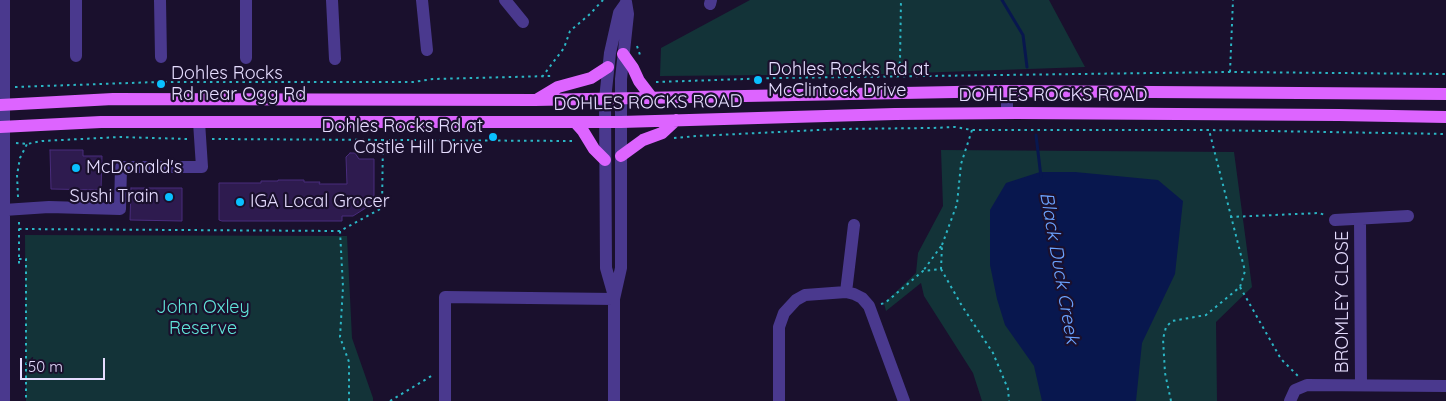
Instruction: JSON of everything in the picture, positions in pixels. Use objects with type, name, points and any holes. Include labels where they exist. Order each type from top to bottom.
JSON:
[{"type":"main road","points":[[623,54],[652,98]]},
{"type":"main road","points":[[535,100],[558,87],[591,78],[608,67]]},
{"type":"main road","name":"DOHLES ROCKS ROAD","points":[[2,105],[112,100],[535,100],[1007,91],[1446,94]]},
{"type":"main road","name":"DOHLES ROCKS ROAD","points":[[2,127],[101,122],[621,122],[1008,113],[1446,117]]},
{"type":"main road","points":[[621,156],[636,143],[662,134],[676,120]]},
{"type":"main road","points":[[575,122],[594,149],[605,160]]},
{"type":"street","points":[[4,0],[4,87],[2,105],[4,401]]},
{"type":"street","points":[[76,0],[76,56]]},
{"type":"street","points":[[160,0],[160,57]]},
{"type":"street","points":[[246,0],[246,58]]},
{"type":"street","points":[[332,0],[335,58]]},
{"type":"street","points":[[422,0],[427,50]]},
{"type":"street","points":[[505,0],[523,22]]},
{"type":"street","points":[[614,401],[614,299],[621,268],[621,98],[623,54],[628,14],[626,1]]},
{"type":"street","points":[[614,299],[606,268],[605,99],[608,67],[620,13],[626,1]]},
{"type":"street","points":[[1007,91],[1008,113]]},
{"type":"street","points":[[4,210],[48,207],[120,209],[122,167],[202,167],[199,122]]},
{"type":"street","name":"BROMLEY CLOSE","points":[[1334,220],[1408,216]]},
{"type":"street","name":"BROMLEY CLOSE","points":[[1360,219],[1361,385]]},
{"type":"street","points":[[846,292],[854,225]]},
{"type":"street","points":[[779,401],[779,327],[784,313],[796,300],[805,295],[846,292],[862,298],[869,306],[904,401]]},
{"type":"street","points":[[445,401],[445,297],[614,299]]},
{"type":"street","points":[[1290,401],[1295,390],[1307,385],[1446,386]]},
{"type":"path","points":[[542,77],[564,48],[570,31],[603,0]]},
{"type":"path","points":[[898,77],[901,0]]},
{"type":"path","points":[[1230,72],[1233,0]]},
{"type":"path","points":[[636,44],[642,62]]},
{"type":"path","points":[[651,79],[661,83],[775,78],[1230,72],[1446,74]]},
{"type":"path","points":[[4,87],[158,82],[413,82],[433,78],[556,76]]},
{"type":"path","points":[[669,139],[840,129],[955,128],[972,130],[1208,130],[1446,134]]},
{"type":"path","points":[[869,306],[885,303],[923,272],[942,245],[957,204],[961,164],[972,130]]},
{"type":"path","points":[[1171,401],[1165,372],[1163,339],[1166,326],[1172,321],[1206,315],[1240,287],[1245,271],[1208,130]]},
{"type":"path","points":[[19,264],[17,175],[20,158],[27,144],[42,141],[120,137],[571,140],[578,142]]},
{"type":"path","points":[[19,229],[340,231],[382,208],[383,139]]},
{"type":"path","points":[[1230,217],[1319,213],[1334,220]]},
{"type":"path","points":[[340,231],[343,286],[340,338],[349,362],[349,401]]},
{"type":"path","points":[[942,245],[940,270],[994,352],[1008,389],[1009,401]]},
{"type":"path","points":[[19,259],[26,259],[26,401]]},
{"type":"path","points":[[923,272],[940,270]]},
{"type":"path","points":[[1240,287],[1281,359],[1307,385]]},
{"type":"path","points":[[390,401],[446,367]]},
{"type":"green space","points":[[750,0],[1049,0],[1085,67],[887,74],[660,76],[661,48]]},
{"type":"green space","points":[[941,150],[1234,152],[1252,287],[1216,322],[1217,401],[982,401],[973,373],[924,296],[921,283],[886,311],[884,303],[916,273],[918,253],[943,206]]},
{"type":"green space","name":"John Oxley Reserve","points":[[25,235],[347,236],[352,338],[373,401],[26,401]]},
{"type":"water","points":[[1040,172],[1075,172],[1158,180],[1183,201],[1175,274],[1142,343],[1136,401],[1042,401],[1034,366],[1005,325],[990,265],[990,210],[1006,183]]},
{"type":"building","name":"McDonald's","points":[[50,150],[83,150],[83,156],[102,156],[101,190],[51,189]]},
{"type":"building","points":[[350,153],[355,153],[359,159],[374,159],[374,204],[353,216],[342,216],[342,221],[219,220],[219,183],[304,180],[304,182],[320,182],[319,184],[347,184],[346,157]]},
{"type":"building","points":[[131,188],[182,188],[182,221],[130,220]]},
{"type":"waterway","name":"Black Duck Creek","points":[[1002,0],[1023,35],[1027,67]]},
{"type":"waterway","name":"Black Duck Creek","points":[[1036,135],[1041,177]]},
{"type":"place","name":"Dohles Rocks Rd at McClintock Drive","points":[[758,80]]},
{"type":"place","name":"Dohles Rocks Rd near Ogg Rd","points":[[161,84]]},
{"type":"place","name":"Dohles Rocks Rd at Castle Hill Drive","points":[[493,137]]},
{"type":"place","name":"McDonald's","points":[[76,168]]},
{"type":"place","name":"Sushi Train","points":[[169,197]]},
{"type":"place","name":"IGA Local Grocer","points":[[240,202]]}]
